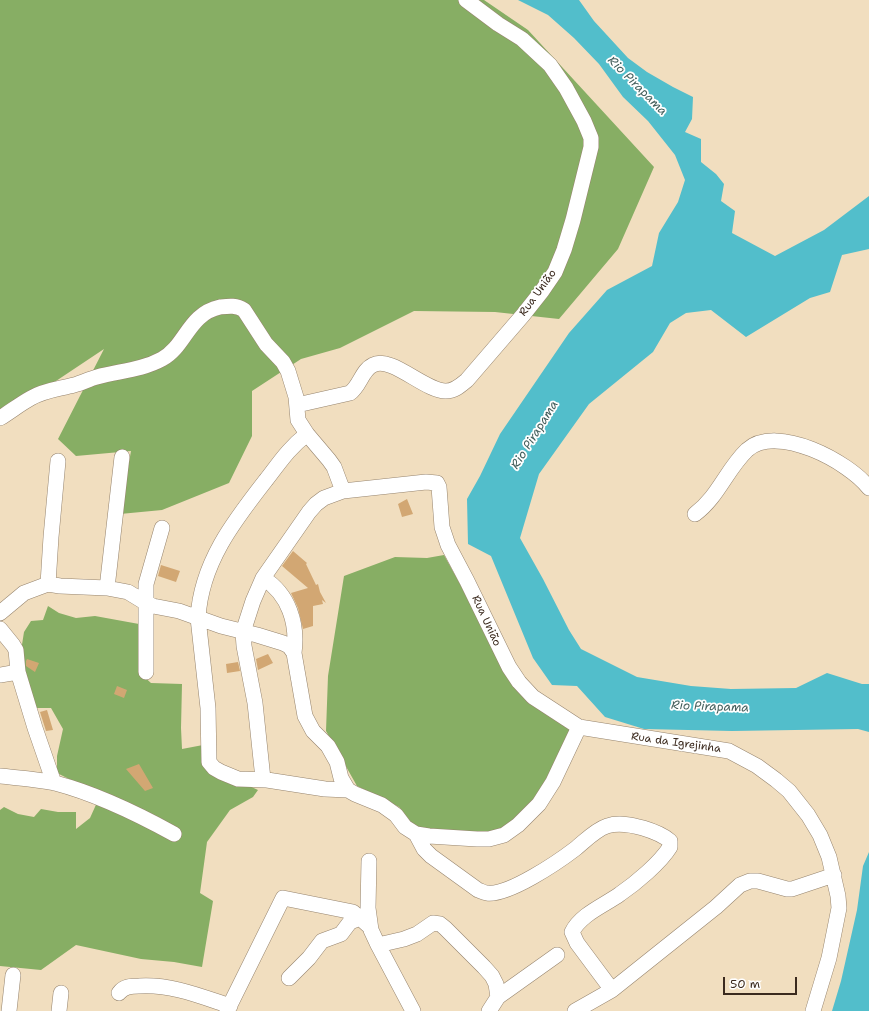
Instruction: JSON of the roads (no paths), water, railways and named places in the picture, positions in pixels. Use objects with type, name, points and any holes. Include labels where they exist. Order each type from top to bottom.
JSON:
[{"type":"street","name":"Rua União","points":[[297,404],[350,393],[356,388],[368,369],[372,365],[378,363],[395,368],[441,391],[454,390],[467,380],[523,315],[549,281],[559,263],[573,220],[589,158],[591,138],[566,88],[550,65],[522,39],[498,24],[466,0]]},
{"type":"street","points":[[0,418],[30,398],[43,392],[73,385],[99,376],[133,370],[154,364],[165,358],[191,327],[206,312],[218,308],[232,306],[244,310],[266,344],[283,362],[292,379],[297,404],[298,420],[307,434],[334,467],[343,491],[333,494],[316,504],[263,578],[253,601],[243,632],[244,646],[255,703],[263,779]]},
{"type":"street","points":[[307,434],[287,451],[226,535],[213,559],[204,582],[198,618],[208,708],[209,762],[214,768],[229,776],[249,780],[263,779],[325,789],[348,790],[382,805],[396,815],[405,826],[416,834],[424,849],[431,856],[478,890],[487,894],[510,888],[532,877],[569,854],[599,830],[609,825],[623,824],[648,829],[667,838],[670,842],[670,847],[651,868],[628,889],[579,921],[572,932],[577,943],[612,990]]},
{"type":"street","points":[[695,514],[708,503],[747,450],[752,446],[765,442],[779,441],[793,443],[818,452],[850,469],[862,479],[869,488]]},
{"type":"street","points":[[107,588],[122,457]]},
{"type":"street","points":[[48,584],[58,462]]},
{"type":"street","name":"Rua União","points":[[343,491],[426,482],[436,483],[439,487],[444,537],[509,667],[519,682],[533,697],[579,727]]},
{"type":"street","points":[[146,672],[146,584],[162,528]]},
{"type":"street","points":[[263,578],[273,584],[280,592],[287,605],[293,622],[295,633],[294,653],[305,716],[313,731],[328,746],[337,762],[341,778],[348,790]]},
{"type":"street","points":[[0,613],[24,593],[48,584],[107,588],[128,592],[146,603],[160,608],[179,611],[221,626],[283,643],[289,646],[294,653]]},
{"type":"street","points":[[0,629],[16,650],[18,672],[54,783]]},
{"type":"street","points":[[0,675],[18,672]]},
{"type":"street","points":[[416,834],[489,839],[504,835],[539,804],[547,793],[579,727]]},
{"type":"street","name":"Rua da Igrejinha","points":[[579,727],[666,742],[721,749],[739,755],[776,780],[799,802],[815,824],[820,835],[829,857],[838,896],[838,916],[827,964],[813,1011]]},
{"type":"street","points":[[0,776],[54,783],[106,800],[140,815],[174,834]]},
{"type":"street","points":[[365,922],[368,891],[368,862]]},
{"type":"street","points":[[575,1011],[612,990],[716,907],[740,885],[750,881],[758,881],[792,889],[834,875]]},
{"type":"street","points":[[119,993],[125,988],[132,986],[148,985],[168,987],[193,993],[228,1009],[283,898],[353,912],[365,922],[413,1011]]},
{"type":"street","points":[[289,978],[309,958],[322,941],[341,934],[350,922],[365,922]]},
{"type":"street","points":[[378,945],[404,939],[417,934],[432,923],[440,924],[492,976],[496,984],[498,997]]},
{"type":"street","points":[[489,1011],[498,997],[557,955]]},
{"type":"street","points":[[9,1011],[13,975]]},
{"type":"street","points":[[59,1011],[61,993]]},
{"type":"water","name":"Rio Pirapama","points":[[518,0],[579,0],[594,21],[628,58],[647,72],[693,97],[692,119],[685,132],[701,139],[701,162],[716,174],[724,184],[721,201],[735,211],[732,233],[775,256],[824,230],[869,196],[869,249],[842,255],[830,292],[810,298],[746,337],[711,310],[686,313],[670,323],[653,352],[589,404],[539,474],[520,538],[569,630],[581,649],[637,677],[691,686],[731,689],[796,688],[827,673],[862,684],[869,684],[869,732],[858,729],[732,731],[644,729],[605,717],[577,686],[552,685],[533,658],[491,556],[468,544],[467,499],[500,434],[569,333],[607,290],[652,266],[659,233],[678,202],[685,180],[675,155],[648,121],[623,97],[599,64],[574,38],[548,15]]},
{"type":"water","points":[[869,852],[869,1011],[832,1011],[841,981],[857,910],[863,866]]}]
